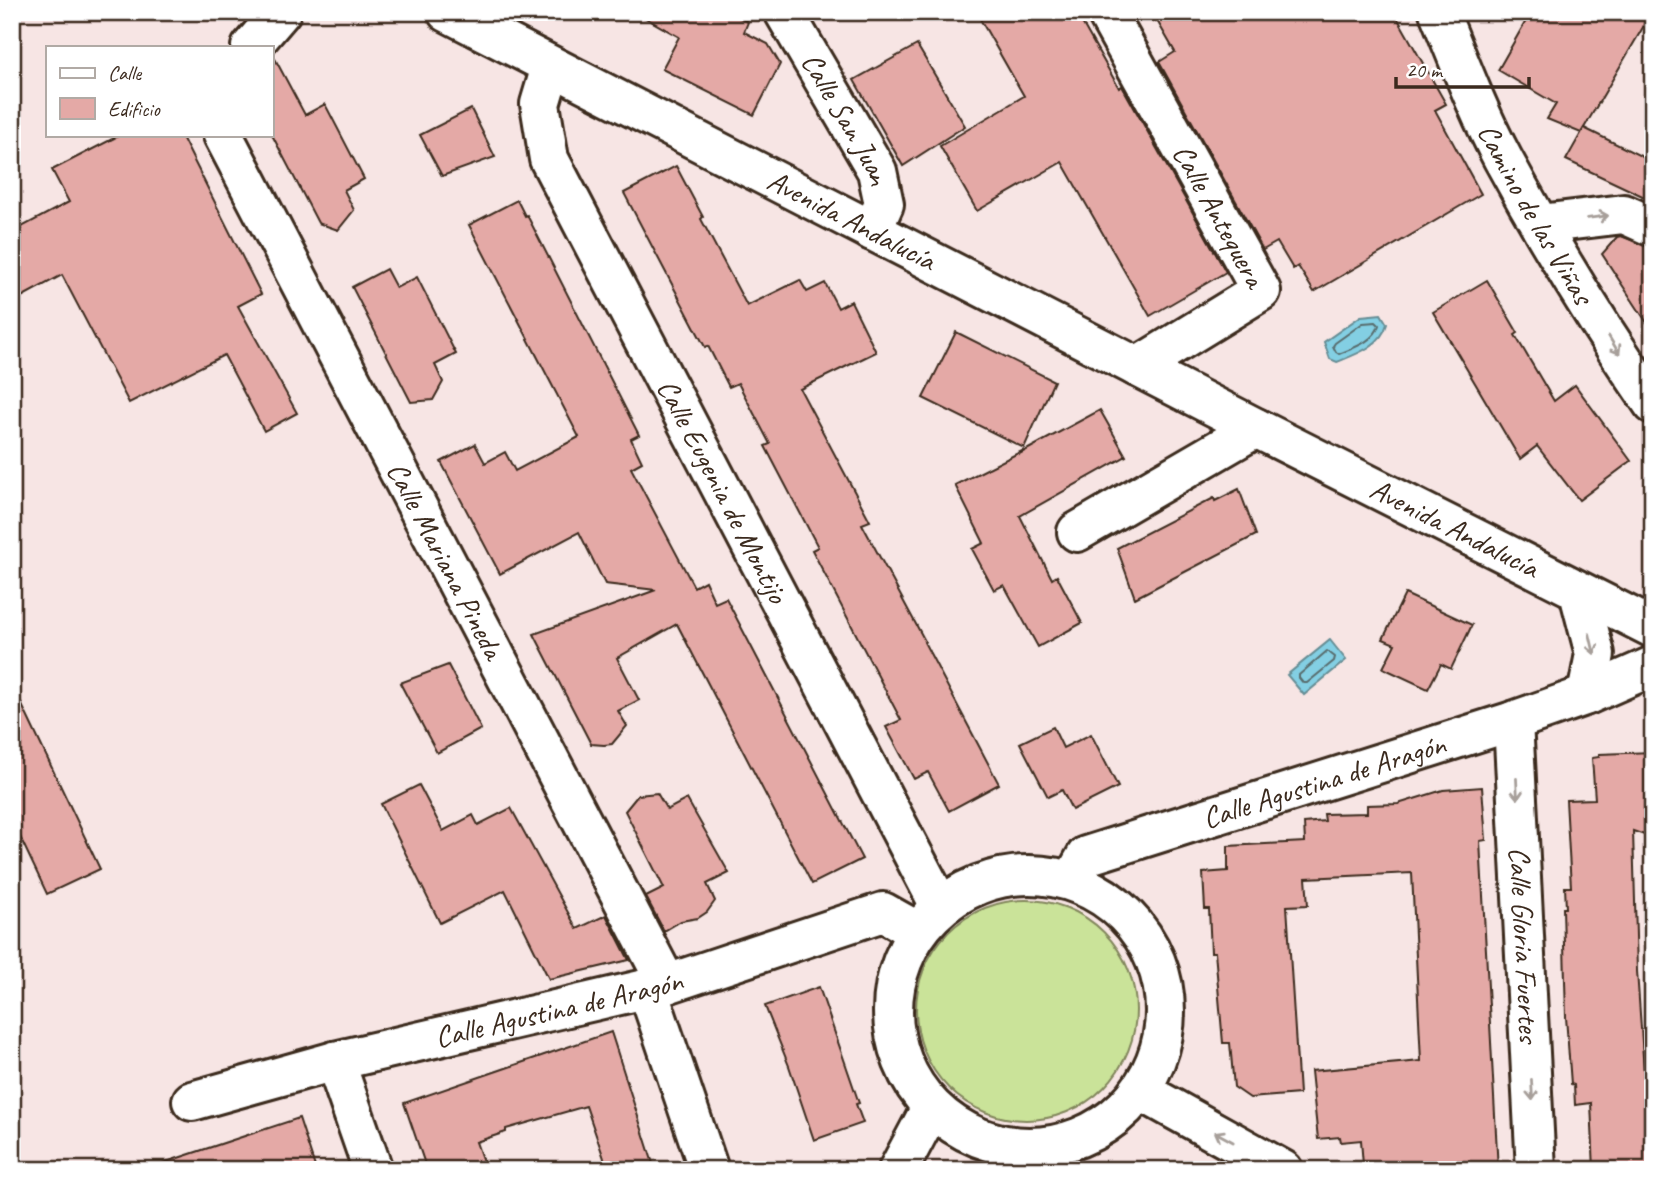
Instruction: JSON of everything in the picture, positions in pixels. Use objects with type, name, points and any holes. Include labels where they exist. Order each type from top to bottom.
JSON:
[{"type":"street","points":[[252,46],[281,12]]},
{"type":"street","name":"Avenida Andalucía","points":[[447,12],[1579,593],[1653,628]]},
{"type":"street","name":"Calle San Juan","points":[[784,12],[877,171],[884,204],[873,232]]},
{"type":"street","name":"Calle Antequera","points":[[1106,12],[1261,291],[1138,367]]},
{"type":"street","name":"Camino de las Viñas","points":[[1438,12],[1502,156],[1630,372],[1653,404]]},
{"type":"street","name":"Calle Eugenia de Montijo","points":[[551,67],[540,104],[549,159],[929,918]]},
{"type":"street","name":"Calle Mariana Pineda","points":[[224,136],[657,986],[709,1170]]},
{"type":"street","points":[[1540,224],[1624,214],[1653,227]]},
{"type":"street","points":[[1077,532],[1256,428]]},
{"type":"street","points":[[1579,593],[1595,654],[1587,695]]},
{"type":"street","name":"Calle Agustina de Aragón","points":[[1072,881],[1086,856],[1513,721],[1587,695],[1653,666]]},
{"type":"street","name":"Calle Gloria Fuertes","points":[[1513,721],[1536,1170]]},
{"type":"street","points":[[1027,874],[1072,881],[1110,900],[1137,926],[1156,959],[1165,995],[1164,1032],[1160,1052],[1141,1091],[1115,1118],[1079,1138],[1039,1147],[998,1145],[960,1130],[931,1108],[914,1086],[896,1049],[891,1008],[899,968],[929,918],[982,882],[1027,874]]},
{"type":"street","name":"Calle Agustina de Aragón","points":[[192,1101],[335,1061],[657,986],[883,912],[929,918]]},
{"type":"street","points":[[335,1061],[373,1170]]},
{"type":"street","points":[[1141,1091],[1283,1170]]},
{"type":"street","points":[[898,1170],[931,1108]]},
{"type":"green space","points":[[1026,900],[1068,908],[1104,932],[1128,968],[1136,1010],[1128,1052],[1104,1088],[1068,1112],[1026,1120],[984,1112],[948,1088],[924,1052],[916,1010],[924,968],[948,932],[984,908]]},
{"type":"water","points":[[1381,314],[1387,324],[1374,344],[1337,362],[1330,359],[1324,342],[1361,316]]},
{"type":"water","points":[[1330,640],[1346,660],[1304,695],[1287,675]]},
{"type":"building","points":[[635,12],[729,12],[748,22],[744,32],[768,44],[780,64],[754,115],[662,69],[679,37]]},
{"type":"building","points":[[976,12],[1076,12],[1119,88],[1122,86],[1226,272],[1150,316],[1062,162],[977,211],[940,146],[1024,96]]},
{"type":"building","points":[[1152,12],[1394,12],[1446,104],[1435,110],[1481,194],[1314,292],[1298,266],[1293,269],[1277,242],[1263,250],[1159,62],[1175,52]]},
{"type":"building","points":[[1531,12],[1652,12],[1581,133],[1547,119],[1556,104],[1498,70]]},
{"type":"building","points":[[917,45],[965,126],[903,166],[854,80]]},
{"type":"building","points":[[273,55],[305,115],[325,104],[364,179],[344,190],[354,210],[338,230],[318,223],[273,136]]},
{"type":"building","points":[[471,109],[495,157],[442,176],[420,135]]},
{"type":"building","points":[[1584,128],[1653,162],[1653,203],[1566,160]]},
{"type":"building","points":[[118,136],[182,136],[261,294],[238,306],[297,413],[264,431],[224,355],[129,403],[62,275],[12,302],[12,232],[69,202],[52,170]]},
{"type":"building","points":[[676,166],[747,306],[800,280],[807,292],[825,283],[838,308],[851,301],[876,352],[800,389],[870,521],[862,524],[999,784],[949,811],[928,772],[914,779],[886,727],[901,720],[812,550],[818,547],[765,446],[770,444],[738,383],[729,387],[708,346],[705,347],[624,193]]},
{"type":"building","points":[[517,200],[639,435],[631,439],[642,462],[631,468],[694,587],[705,581],[715,603],[726,598],[862,859],[812,884],[677,624],[617,658],[639,700],[618,711],[627,726],[612,744],[604,745],[591,744],[534,634],[656,590],[605,584],[579,532],[500,574],[441,462],[475,444],[485,463],[505,452],[515,471],[579,437],[469,225]]},
{"type":"building","points":[[1621,236],[1653,248],[1653,332],[1602,254]]},
{"type":"building","points":[[386,269],[396,288],[417,277],[456,354],[435,365],[443,382],[433,400],[411,402],[352,287]]},
{"type":"building","points":[[1487,280],[1518,333],[1515,335],[1554,401],[1575,385],[1631,461],[1579,500],[1537,446],[1520,459],[1433,312]]},
{"type":"building","points":[[956,332],[1054,381],[1024,448],[923,398]]},
{"type":"building","points":[[1100,410],[1126,456],[1020,516],[1052,579],[1057,576],[1082,623],[1038,647],[1004,585],[994,590],[972,549],[984,543],[955,485]]},
{"type":"building","points":[[1239,489],[1256,535],[1135,598],[1117,548],[1214,498],[1215,501]]},
{"type":"building","points":[[1405,594],[1472,625],[1451,669],[1441,664],[1428,689],[1383,668],[1395,644],[1383,639]]},
{"type":"building","points":[[448,665],[481,729],[437,753],[400,683]]},
{"type":"building","points":[[12,684],[100,869],[47,894],[12,820]]},
{"type":"building","points":[[1053,727],[1063,748],[1091,734],[1118,787],[1072,810],[1062,790],[1048,797],[1020,743]]},
{"type":"building","points":[[1653,752],[1653,838],[1633,831],[1637,971],[1646,1100],[1648,1117],[1653,1117],[1653,1170],[1594,1170],[1591,1103],[1575,1105],[1574,1085],[1571,1084],[1563,908],[1566,908],[1565,887],[1571,887],[1566,800],[1595,799],[1592,758],[1599,757],[1599,754]]},
{"type":"building","points":[[419,785],[443,831],[473,815],[478,825],[511,808],[577,929],[606,915],[629,960],[549,979],[505,890],[440,923],[381,804]]},
{"type":"building","points":[[1482,787],[1486,840],[1480,841],[1498,1170],[1384,1170],[1384,1163],[1363,1165],[1361,1140],[1341,1142],[1340,1137],[1318,1139],[1311,1071],[1421,1061],[1412,873],[1306,878],[1308,905],[1287,906],[1299,1094],[1250,1098],[1234,1087],[1230,1043],[1223,1043],[1215,952],[1211,952],[1209,909],[1205,909],[1203,873],[1228,871],[1228,846],[1305,842],[1304,823],[1325,821],[1324,814],[1367,813],[1367,805],[1398,804],[1443,790]]},
{"type":"building","points":[[657,793],[667,810],[687,799],[729,873],[707,884],[715,901],[707,912],[698,918],[681,921],[664,931],[646,897],[664,888],[625,811],[638,795]]},
{"type":"building","points":[[819,987],[859,1103],[856,1104],[863,1123],[814,1140],[765,1006]]},
{"type":"building","points":[[611,1032],[655,1170],[608,1170],[586,1106],[506,1129],[506,1132],[476,1142],[486,1170],[427,1170],[404,1103]]},
{"type":"building","points":[[299,1118],[316,1170],[164,1170],[163,1163]]}]
